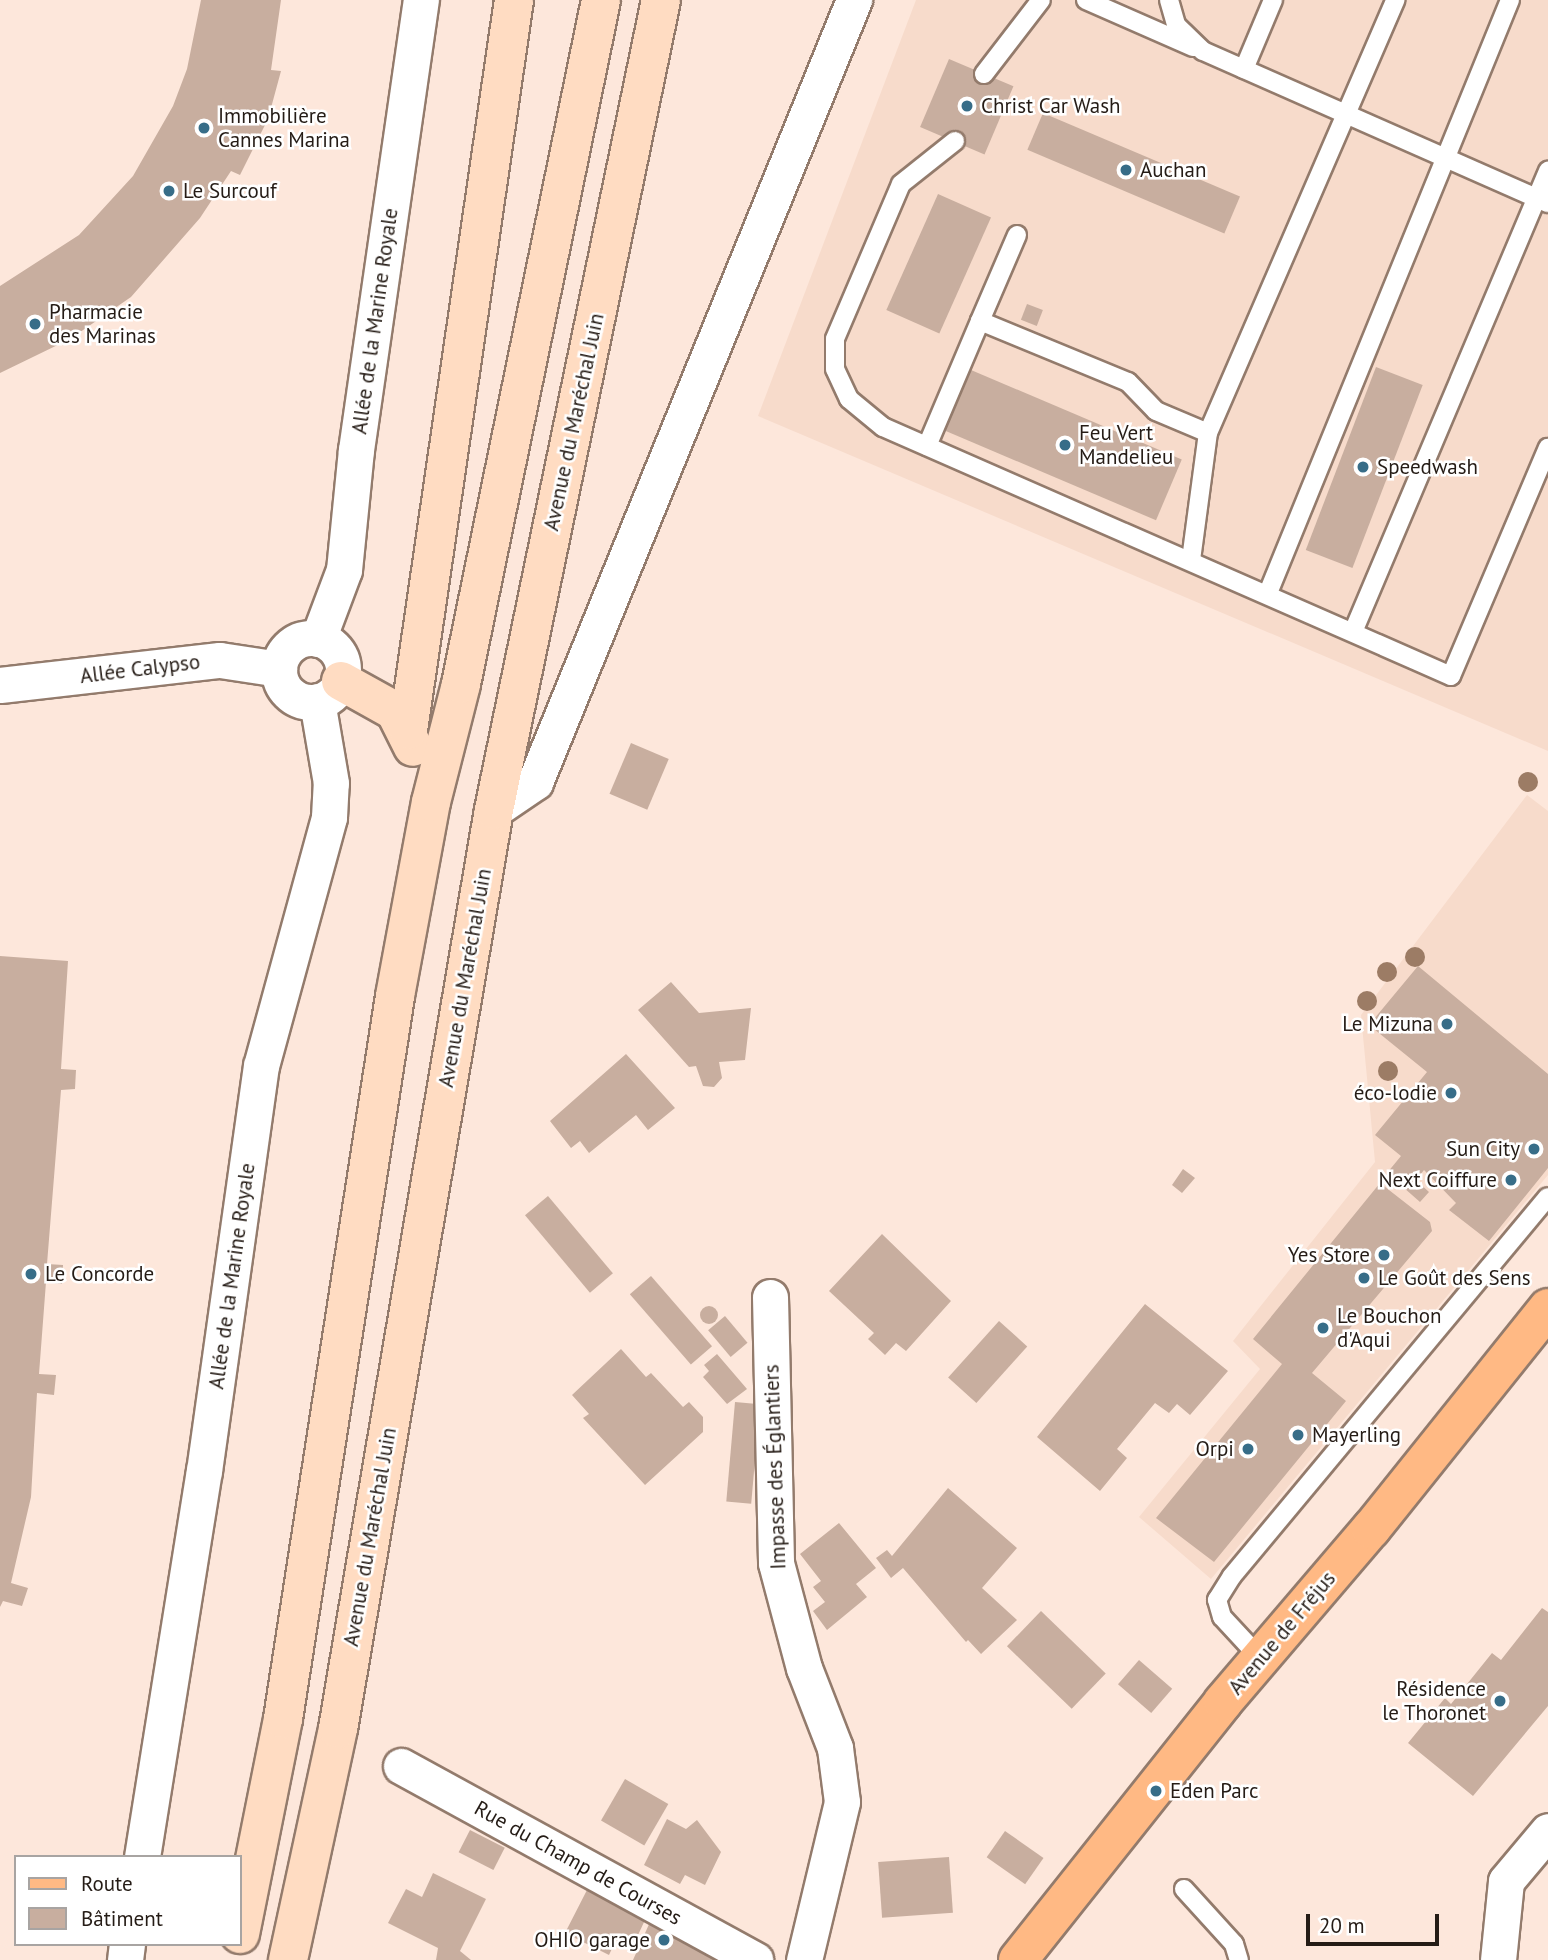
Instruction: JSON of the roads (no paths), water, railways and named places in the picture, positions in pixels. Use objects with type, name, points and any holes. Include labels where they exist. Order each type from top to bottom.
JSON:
[{"type":"main road","points":[[408,730],[514,0]]},
{"type":"main road","points":[[242,1924],[284,1720],[395,996],[431,802],[461,684],[601,0]]},
{"type":"main road","name":"Avenue du Maréchal Juin","points":[[288,1960],[340,1716],[494,810],[661,0]]},
{"type":"main road","points":[[329,691],[395,710],[408,730],[431,802]]},
{"type":"main road","name":"Avenue de Fréjus","points":[[1018,1960],[1548,1308]]},
{"type":"street","name":"Allée de la Marine Royale","points":[[318,639],[344,569],[356,450],[421,0]]},
{"type":"street","points":[[494,810],[535,782],[854,0]]},
{"type":"street","points":[[318,639],[336,650],[342,660],[329,691],[290,694],[279,668],[291,645],[318,639]]},
{"type":"street","name":"Allée Calypso","points":[[0,685],[219,660],[279,668]]},
{"type":"street","name":"Allée de la Marine Royale","points":[[142,1855],[204,1471],[261,1066],[328,817],[331,783],[329,691]]},
{"type":"street","name":"Impasse des Églantiers","points":[[770,1297],[776,1563],[804,1668],[835,1748],[842,1802],[804,1960]]},
{"type":"street","name":"Rue du Champ de Courses","points":[[401,1766],[755,1960]]},
{"type":"street","points":[[1498,1960],[1506,1881],[1548,1831]]},
{"type":"lane","points":[[984,74],[1041,0]]},
{"type":"lane","points":[[1086,0],[1542,201]]},
{"type":"lane","points":[[1169,0],[1176,25],[1203,51]]},
{"type":"lane","points":[[1244,69],[1273,0]]},
{"type":"lane","points":[[1191,560],[1208,433],[1348,116],[1395,0]]},
{"type":"lane","points":[[1268,593],[1510,0]]},
{"type":"lane","points":[[955,141],[901,184],[835,339],[835,369],[849,399],[883,427],[1268,593],[1451,676],[1548,448]]},
{"type":"lane","points":[[1353,632],[1542,201],[1548,171]]},
{"type":"lane","points":[[927,446],[1017,236]]},
{"type":"lane","points":[[980,321],[1128,382],[1156,411],[1208,433]]},
{"type":"lane","points":[[1261,1659],[1222,1617],[1217,1600],[1232,1576],[1548,1197]]},
{"type":"lane","points":[[1184,1889],[1234,1944],[1238,1960]]},
{"type":"place","name":"Christ Car Wash","points":[[967,106]]},
{"type":"place","name":"Immobilière Cannes Marina","points":[[204,128]]},
{"type":"place","name":"Auchan","points":[[1126,170]]},
{"type":"place","name":"Le Surcouf","points":[[169,191]]},
{"type":"place","name":"Pharmacie des Marinas","points":[[35,324]]},
{"type":"place","name":"Feu Vert Mandelieu","points":[[1065,445]]},
{"type":"place","name":"Speedwash","points":[[1363,467]]},
{"type":"place","name":"Le Mizuna","points":[[1447,1024]]},
{"type":"place","name":"éco-lodie","points":[[1451,1093]]},
{"type":"place","name":"Sun City","points":[[1534,1149]]},
{"type":"place","name":"Next Coiffure","points":[[1511,1180]]},
{"type":"place","name":"Yes Store","points":[[1384,1255]]},
{"type":"place","name":"Le Concorde","points":[[31,1274]]},
{"type":"place","name":"Le Goût des Sens","points":[[1364,1278]]},
{"type":"place","name":"Le Bouchon d'Aqui","points":[[1323,1328]]},
{"type":"place","name":"Mayerling","points":[[1298,1435]]},
{"type":"place","name":"Orpi","points":[[1248,1449]]},
{"type":"place","name":"Résidence le Thoronet","points":[[1500,1701]]},
{"type":"place","name":"Eden Parc","points":[[1156,1791]]},
{"type":"place","name":"OHIO garage","points":[[664,1940]]}]
